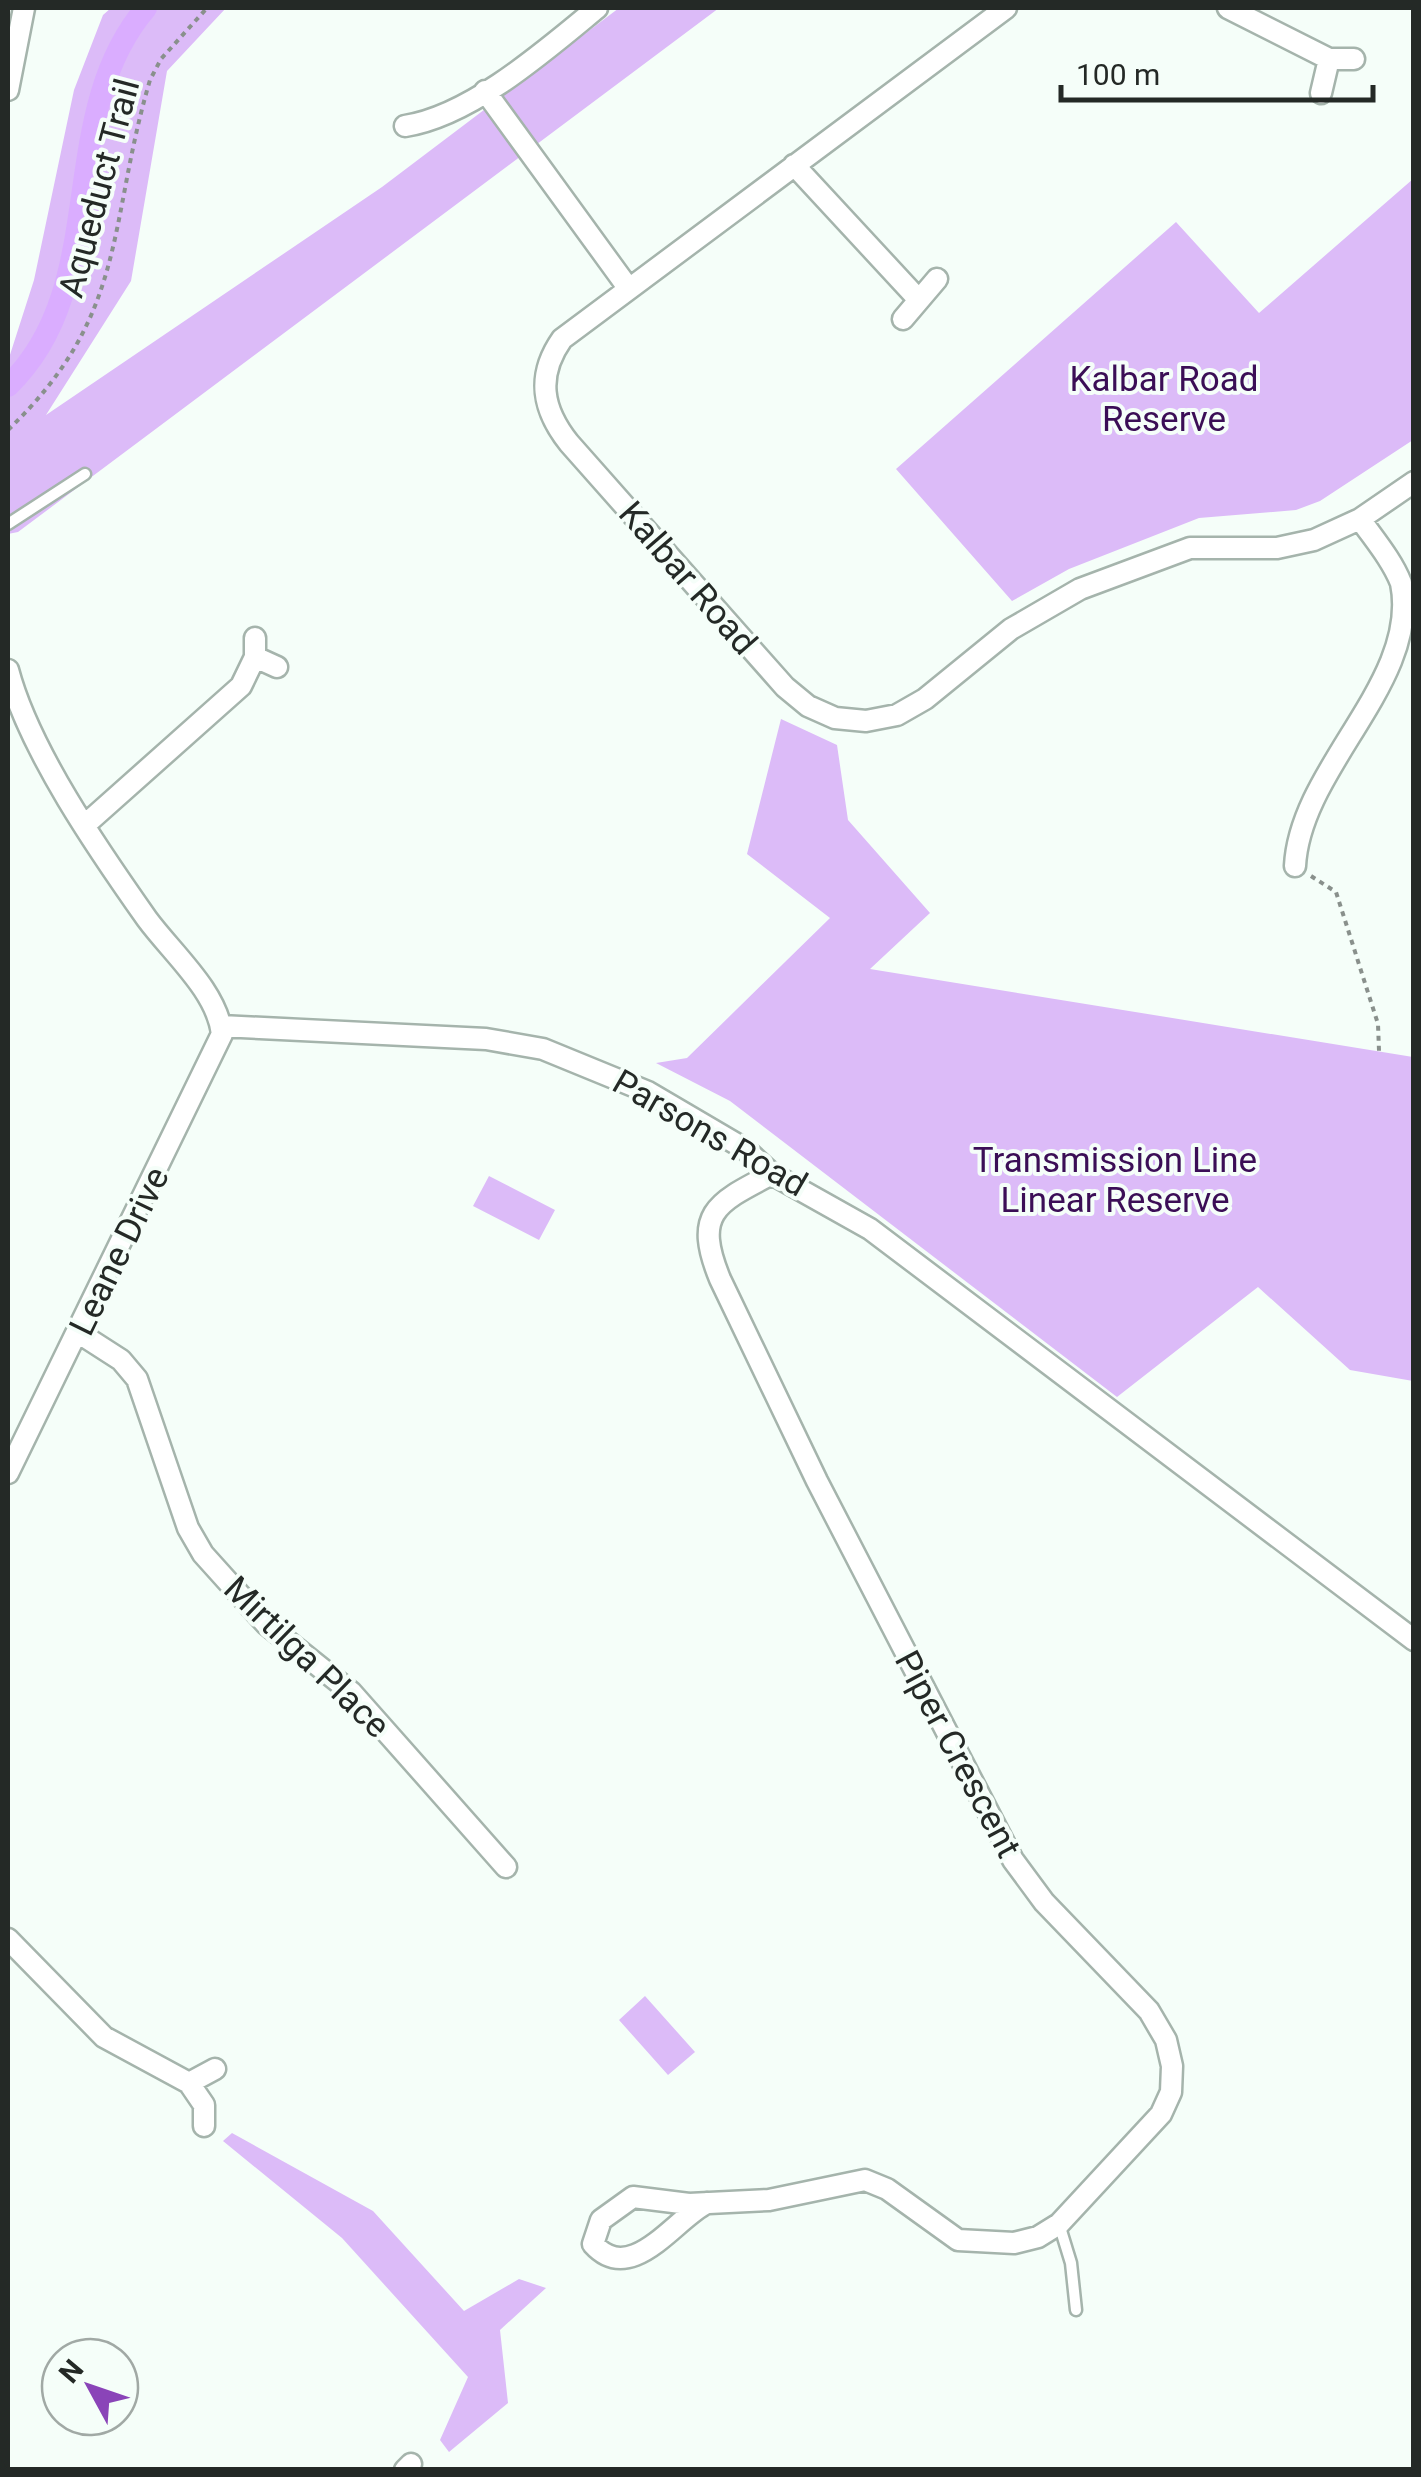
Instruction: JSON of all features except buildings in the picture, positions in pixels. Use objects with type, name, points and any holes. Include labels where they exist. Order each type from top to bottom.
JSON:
[{"type":"street","points":[[8,90],[24,8]]},
{"type":"street","points":[[405,126],[438,118],[485,92],[597,8]]},
{"type":"street","name":"Kalbar Road","points":[[1006,8],[572,330],[554,350],[545,378],[550,418],[785,687],[808,706],[835,718],[881,719],[912,708],[1035,612],[1123,571],[1204,545],[1296,545],[1360,519],[1414,482]]},
{"type":"street","points":[[1228,8],[1329,59],[1354,58]]},
{"type":"street","points":[[1321,92],[1329,59]]},
{"type":"street","points":[[485,92],[629,289]]},
{"type":"street","points":[[794,165],[919,300]]},
{"type":"street","points":[[903,319],[937,279]]},
{"type":"street","points":[[1295,866],[1305,817],[1398,666],[1408,635],[1408,608],[1401,582],[1360,519]]},
{"type":"street","points":[[86,824],[241,686],[255,648],[277,667]]},
{"type":"street","points":[[8,670],[27,722],[86,824],[143,912],[211,1001],[221,1026]]},
{"type":"street","name":"Parsons Road","points":[[221,1026],[486,1039],[543,1049],[648,1092],[746,1149],[772,1174],[821,1198],[880,1236],[1414,1640]]},
{"type":"street","name":"Leane Drive","points":[[8,1473],[218,1050],[221,1026]]},
{"type":"street","name":"Piper Crescent","points":[[772,1174],[727,1198],[708,1225],[710,1255],[739,1322],[1013,1860],[1044,1902],[1149,2011],[1170,2053],[1174,2080],[1162,2114],[1058,2224]]},
{"type":"street","name":"Mirtilga Place","points":[[79,1332],[121,1360],[138,1379],[188,1528],[214,1568],[266,1624],[351,1692],[506,1867]]},
{"type":"street","points":[[8,1940],[104,2037],[189,2082],[204,2104],[204,2126]]},
{"type":"street","points":[[189,2082],[215,2069]]},
{"type":"street","points":[[707,2203],[646,2251],[608,2254],[593,2244],[593,2232],[601,2220],[633,2197],[707,2203],[784,2199],[864,2180],[887,2189],[958,2240],[1014,2244],[1038,2237],[1058,2224]]},
{"type":"lane","points":[[8,524],[85,474]]},
{"type":"lane","points":[[1058,2224],[1072,2262],[1076,2310]]},
{"type":"path","name":"Aqueduct Trail","points":[[8,430],[36,404],[83,335],[115,254],[150,80],[160,59],[206,8]]},
{"type":"path","points":[[1295,866],[1336,892],[1378,1024],[1379,1052]]},
{"type":"green space","points":[[111,8],[226,8],[167,71],[131,281],[46,415],[382,187],[619,8],[719,8],[18,532],[8,534],[8,361],[34,280],[74,90],[103,15]]},
{"type":"green space","name":"Kalbar Road Reserve","points":[[1413,179],[1413,440],[1320,501],[1296,510],[1199,518],[1069,569],[1012,601],[896,469],[1176,222],[1259,313]]},
{"type":"green space","name":"Transmission Line Linear Reserve","points":[[781,719],[837,745],[848,820],[930,913],[870,969],[1413,1057],[1413,1381],[1350,1370],[1258,1287],[1117,1397],[730,1101],[656,1063],[687,1058],[830,918],[747,854]]},
{"type":"green space","points":[[489,1176],[555,1210],[539,1240],[473,1206]]},
{"type":"green space","points":[[645,1996],[695,2052],[668,2075],[619,2020]]},
{"type":"green space","points":[[232,2133],[373,2211],[464,2311],[519,2279],[546,2288],[500,2330],[508,2403],[449,2452],[440,2440],[468,2377],[342,2238],[223,2141]]},
{"type":"waterway","points":[[8,386],[40,345],[61,300],[100,99],[118,51],[146,8]]}]
